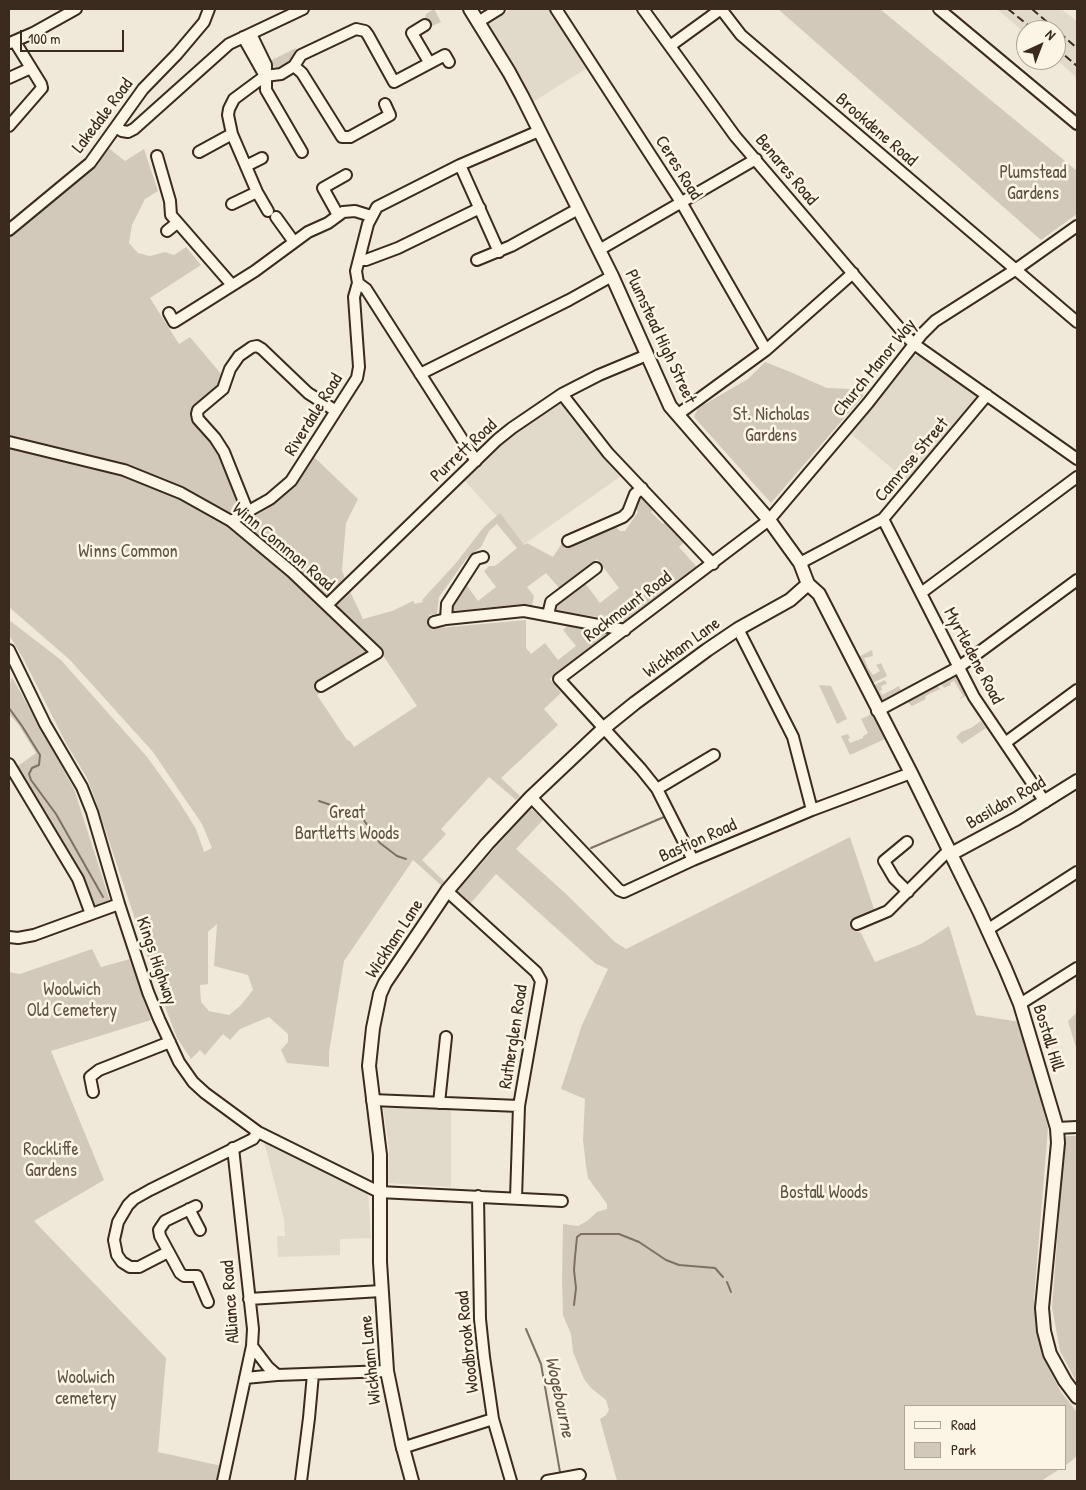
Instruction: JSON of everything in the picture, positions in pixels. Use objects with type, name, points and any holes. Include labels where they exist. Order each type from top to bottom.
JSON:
[{"type":"main road","name":"Plumstead High Street","points":[[470,9],[509,72],[599,250],[648,355],[664,395],[677,415],[769,520],[800,563],[808,584],[818,594],[877,711]]},
{"type":"main road","name":"Wickham Lane","points":[[412,1481],[402,1448],[387,1371],[381,1291],[380,1155],[369,1066],[380,994],[385,983],[447,891],[531,797],[604,728],[707,650],[790,600],[808,584]]},
{"type":"main road","name":"Bostall Hill","points":[[877,711],[911,773],[950,852],[1020,1004],[1057,1128],[1058,1143],[1042,1308],[1044,1332],[1050,1354],[1065,1381],[1077,1396]]},
{"type":"main road","name":"Basildon Road","points":[[950,852],[992,832],[1045,802],[1077,781]]},
{"type":"street","points":[[9,126],[42,88],[31,68],[12,43],[76,9]]},
{"type":"street","name":"Lakedale Road","points":[[9,230],[90,163],[143,89],[204,22],[209,9]]},
{"type":"street","points":[[116,127],[122,131],[134,130],[229,44],[304,9]]},
{"type":"street","points":[[478,22],[499,9]]},
{"type":"street","name":"Ceres Road","points":[[556,9],[681,202],[766,350]]},
{"type":"street","name":"Benares Road","points":[[643,9],[731,130],[914,344],[1077,459]]},
{"type":"street","points":[[670,46],[721,9]]},
{"type":"street","name":"Brookdene Road","points":[[721,9],[741,35],[1077,322]]},
{"type":"street","points":[[939,9],[1077,124]]},
{"type":"street","points":[[425,25],[410,29],[429,62]]},
{"type":"street","points":[[294,242],[257,192],[232,134],[228,115],[234,99],[265,76],[281,74],[294,66],[301,55],[356,29],[364,31],[368,35],[394,82],[445,55],[449,62]]},
{"type":"street","points":[[247,36],[266,65],[266,90],[302,152]]},
{"type":"street","points":[[294,66],[302,73],[342,137],[350,137],[390,115],[385,104]]},
{"type":"street","points":[[9,78],[31,68]]},
{"type":"street","points":[[169,313],[174,322],[209,304],[232,285],[308,232],[328,223],[338,215],[349,210],[371,216],[381,204],[460,165],[539,131]]},
{"type":"street","points":[[199,152],[232,134]]},
{"type":"street","points":[[157,156],[170,201],[172,215],[232,285]]},
{"type":"street","points":[[246,166],[262,158]]},
{"type":"street","points":[[599,250],[756,159]]},
{"type":"street","points":[[460,165],[500,252]]},
{"type":"street","points":[[338,215],[323,188],[346,175]]},
{"type":"street","points":[[232,204],[257,192]]},
{"type":"street","points":[[359,260],[366,260],[398,248],[480,208]]},
{"type":"street","points":[[477,260],[500,252],[578,209]]},
{"type":"street","name":"Riverdale Road","points":[[231,521],[270,499],[291,480],[352,387],[359,367],[354,297],[358,283],[356,271],[371,216]]},
{"type":"street","points":[[167,231],[178,224]]},
{"type":"street","name":"Church Manor Way","points":[[769,520],[935,321],[1015,270],[1077,226]]},
{"type":"street","points":[[677,415],[766,350],[853,273]]},
{"type":"street","points":[[420,374],[569,300],[612,276]]},
{"type":"street","points":[[358,283],[366,289],[476,461]]},
{"type":"street","points":[[248,512],[224,452],[196,414],[198,410],[224,389],[230,369],[239,356],[248,349],[257,346],[308,393],[336,411]]},
{"type":"street","name":"Purrett Road","points":[[327,605],[512,428],[562,394],[599,375],[648,355]]},
{"type":"street","points":[[562,394],[608,453],[713,564]]},
{"type":"street","name":"Camrose Street","points":[[800,563],[883,519],[987,395]]},
{"type":"street","name":"Winn Common Road","points":[[9,442],[124,470],[181,493],[231,521],[273,555],[376,653],[321,686]]},
{"type":"street","points":[[921,593],[1077,478]]},
{"type":"street","points":[[568,542],[623,517],[628,512],[635,494],[642,488]]},
{"type":"street","name":"Myrtledene Road","points":[[883,519],[980,707],[1045,802]]},
{"type":"street","name":"Rockmount Road","points":[[604,728],[560,679],[769,520]]},
{"type":"street","points":[[446,619],[447,604],[476,559],[483,557]]},
{"type":"street","points":[[548,615],[551,602],[596,568]]},
{"type":"street","points":[[877,711],[958,667],[1077,580]]},
{"type":"street","points":[[434,622],[446,619],[524,611],[625,630]]},
{"type":"street","points":[[738,630],[793,737],[812,810]]},
{"type":"street","name":"Kings Highway","points":[[10,655],[45,724],[82,787],[92,812],[119,904],[148,992],[185,1071],[205,1093],[258,1132],[379,1192]]},
{"type":"street","points":[[1004,743],[1077,690]]},
{"type":"street","points":[[604,728],[641,768],[657,789],[693,860]]},
{"type":"street","points":[[657,789],[714,755]]},
{"type":"street","points":[[9,764],[78,880],[91,914]]},
{"type":"street","name":"Bastion Road","points":[[531,797],[619,890],[624,892],[693,860],[812,810],[911,773]]},
{"type":"street","points":[[907,842],[884,861],[894,878],[908,892]]},
{"type":"street","points":[[857,924],[888,911],[950,852]]},
{"type":"street","points":[[987,930],[1077,872]]},
{"type":"street","name":"Rutherglen Road","points":[[447,891],[536,972],[541,981],[519,1106],[516,1198]]},
{"type":"street","points":[[9,937],[28,937],[119,904]]},
{"type":"street","points":[[1020,1004],[1077,968]]},
{"type":"street","points":[[439,1103],[446,1037]]},
{"type":"street","points":[[93,1092],[90,1077],[99,1070],[170,1042]]},
{"type":"street","points":[[372,1100],[519,1106]]},
{"type":"street","points":[[1057,1128],[1077,1127]]},
{"type":"street","points":[[168,1252],[139,1267],[130,1267],[122,1262],[114,1248],[115,1233],[123,1212],[134,1199],[253,1139],[258,1132]]},
{"type":"street","name":"Alliance Road","points":[[223,1481],[252,1346],[253,1329],[233,1148]]},
{"type":"street","points":[[379,1192],[562,1201]]},
{"type":"street","name":"Woodbrook Road","points":[[478,1196],[480,1319],[493,1419],[511,1481]]},
{"type":"street","points":[[200,1230],[192,1207],[165,1221],[159,1230],[160,1236],[180,1273],[184,1276],[197,1276],[208,1302]]},
{"type":"street","points":[[249,1299],[381,1291]]},
{"type":"street","points":[[252,1346],[268,1367],[277,1375]]},
{"type":"street","points":[[245,1378],[387,1371]]},
{"type":"street","points":[[301,1481],[309,1418],[312,1374]]},
{"type":"street","points":[[402,1448],[493,1419]]},
{"type":"street","points":[[547,1481],[580,1475]]},
{"type":"shaded area","points":[[511,9],[549,9],[587,68],[533,102],[522,79],[487,24]]},
{"type":"shaded area","points":[[997,9],[1061,9],[1077,21],[1077,78],[1066,68],[1066,20],[1016,20],[1016,25]]},
{"type":"shaded area","points":[[914,356],[920,356],[977,396],[907,481],[851,434]]},
{"type":"shaded area","points":[[560,401],[621,476],[523,545],[464,480],[494,450]]},
{"type":"shaded area","points":[[383,1108],[451,1108],[451,1187],[388,1183],[389,1147]]},
{"type":"shaded area","points":[[264,1142],[368,1193],[371,1238],[340,1239],[340,1255],[278,1257],[277,1236],[285,1236],[284,1219]]},
{"type":"green space","points":[[434,9],[441,22],[430,27],[425,18],[426,14]]},
{"type":"green space","name":"Plumstead Gardens","points":[[778,9],[880,9],[1077,171],[1077,214],[1041,240]]},
{"type":"green space","points":[[296,48],[292,61],[279,68],[273,66],[270,61]]},
{"type":"green space","points":[[106,146],[125,161],[144,149],[158,191],[145,199],[132,225],[129,243],[138,253],[150,256],[165,252],[174,255],[186,247],[201,265],[150,298],[179,344],[190,337],[222,375],[221,385],[195,405],[190,415],[194,423],[212,441],[223,460],[240,509],[248,520],[267,509],[287,493],[300,479],[314,457],[358,499],[346,523],[342,570],[363,619],[392,611],[413,601],[415,604],[423,602],[422,600],[456,563],[483,528],[500,513],[524,545],[527,543],[553,557],[564,540],[614,525],[620,531],[625,531],[638,512],[634,507],[640,495],[644,496],[655,507],[651,512],[663,524],[667,520],[686,540],[679,547],[697,567],[625,621],[556,609],[556,605],[585,583],[600,603],[619,588],[597,559],[559,588],[546,573],[527,587],[534,596],[532,605],[522,604],[454,611],[452,605],[466,584],[478,601],[496,587],[484,571],[489,566],[495,566],[517,548],[497,524],[489,531],[481,547],[467,558],[439,597],[437,614],[429,615],[438,628],[526,620],[526,648],[531,654],[545,643],[558,660],[576,646],[563,630],[569,624],[611,633],[550,679],[561,693],[544,709],[558,725],[501,778],[520,796],[516,800],[489,777],[441,829],[446,834],[422,860],[445,882],[442,886],[413,860],[344,961],[329,1052],[329,1067],[287,1063],[281,1050],[288,1042],[288,1034],[269,1017],[240,1029],[230,1040],[223,1034],[205,1055],[200,1050],[191,1059],[177,1038],[158,988],[87,778],[67,745],[23,658],[9,635],[9,620],[61,660],[148,758],[196,829],[204,852],[212,848],[202,824],[153,752],[70,660],[9,607],[9,235],[93,168]],"holes":[[[382,654],[417,706],[354,747],[347,740],[317,695]],[[217,924],[214,966],[248,975],[253,990],[240,1006],[229,1015],[209,1011],[201,1002],[200,985],[208,984],[208,932]]]},
{"type":"green space","name":"St. Nicholas Gardens","points":[[765,362],[827,388],[851,389],[864,395],[771,503],[694,417],[698,408],[748,379]]},
{"type":"green space","points":[[872,650],[873,656],[864,658],[868,668],[873,675],[880,671],[876,665],[881,663],[887,676],[871,684],[858,657]]},
{"type":"green space","points":[[957,676],[967,695],[960,699],[963,696],[954,681],[950,683],[951,685],[944,688],[941,684]]},
{"type":"green space","points":[[12,677],[74,789],[110,901],[97,906],[92,905],[87,897],[89,893],[84,878],[80,876],[73,860],[15,768],[36,753],[18,724],[9,714],[9,688]]},
{"type":"green space","points":[[885,680],[887,684],[881,686],[882,690],[880,691],[882,695],[899,686],[901,690],[880,701],[872,686]]},
{"type":"green space","points":[[819,685],[831,686],[847,719],[837,724]]},
{"type":"green space","points":[[938,686],[940,689],[929,694],[925,697],[926,699],[912,706],[907,702]]},
{"type":"green space","points":[[872,714],[885,739],[850,755],[841,736],[848,734],[850,743],[863,738],[868,733],[861,719]]},
{"type":"green space","points":[[981,721],[986,728],[962,744],[956,737],[961,732]]},
{"type":"green space","name":"Bostall Woods","points":[[531,808],[543,820],[516,849],[564,892],[615,942],[626,949],[850,837],[875,912],[850,922],[853,930],[861,933],[875,962],[921,944],[949,926],[976,1015],[1020,1022],[1048,1128],[1034,1299],[1042,1356],[1061,1392],[1077,1412],[1077,1456],[1066,1465],[1066,1405],[904,1405],[904,1470],[1058,1470],[1041,1481],[617,1481],[600,1419],[609,1410],[606,1400],[591,1388],[584,1379],[573,1352],[571,1334],[563,1315],[562,1279],[563,1224],[578,1226],[597,1212],[607,1209],[607,1204],[588,1178],[583,1140],[585,1099],[561,1089],[582,1025],[608,969],[596,964],[496,874],[470,904],[456,892]]},
{"type":"green space","points":[[92,949],[101,967],[130,959],[151,1020],[51,1051],[104,1180],[34,1221],[166,1358],[158,1452],[222,1466],[218,1481],[9,1481],[9,972],[20,974]]},
{"type":"green space","points":[[1077,1012],[1077,1051],[1068,1021]]},
{"type":"green space","points":[[1067,1136],[1077,1136],[1077,1383],[1060,1351],[1052,1307],[1065,1138]]},
{"type":"waterway","points":[[9,708],[40,755],[39,765],[32,768],[29,774],[31,780],[56,814],[103,897]]},
{"type":"waterway","points":[[319,801],[357,814],[363,819],[380,843],[397,856],[406,859]]},
{"type":"waterway","name":"Wogebourne","points":[[591,848],[664,817]]},
{"type":"waterway","points":[[574,1305],[576,1288],[575,1257],[577,1237],[581,1234],[619,1234],[639,1242],[666,1260],[679,1265],[715,1268],[723,1277]]},
{"type":"waterway","points":[[727,1282],[731,1292]]},
{"type":"waterway","name":"Wogebourne","points":[[526,1329],[541,1364],[560,1472]]},
{"type":"railway","points":[[1008,9],[1022,20]]},
{"type":"railway","points":[[1032,9],[1077,48]]},
{"type":"railway","points":[[1066,57],[1077,66]]},
{"type":"park label","name":"Winns Common","points":[[128,552]]},
{"type":"park label","name":"Great Bartletts Woods","points":[[347,823]]},
{"type":"park label","name":"Woolwich Old Cemetery","points":[[72,1000]]},
{"type":"park label","name":"Rockliffe Gardens","points":[[51,1160]]},
{"type":"park label","name":"Woolwich cemetery","points":[[86,1388]]}]
